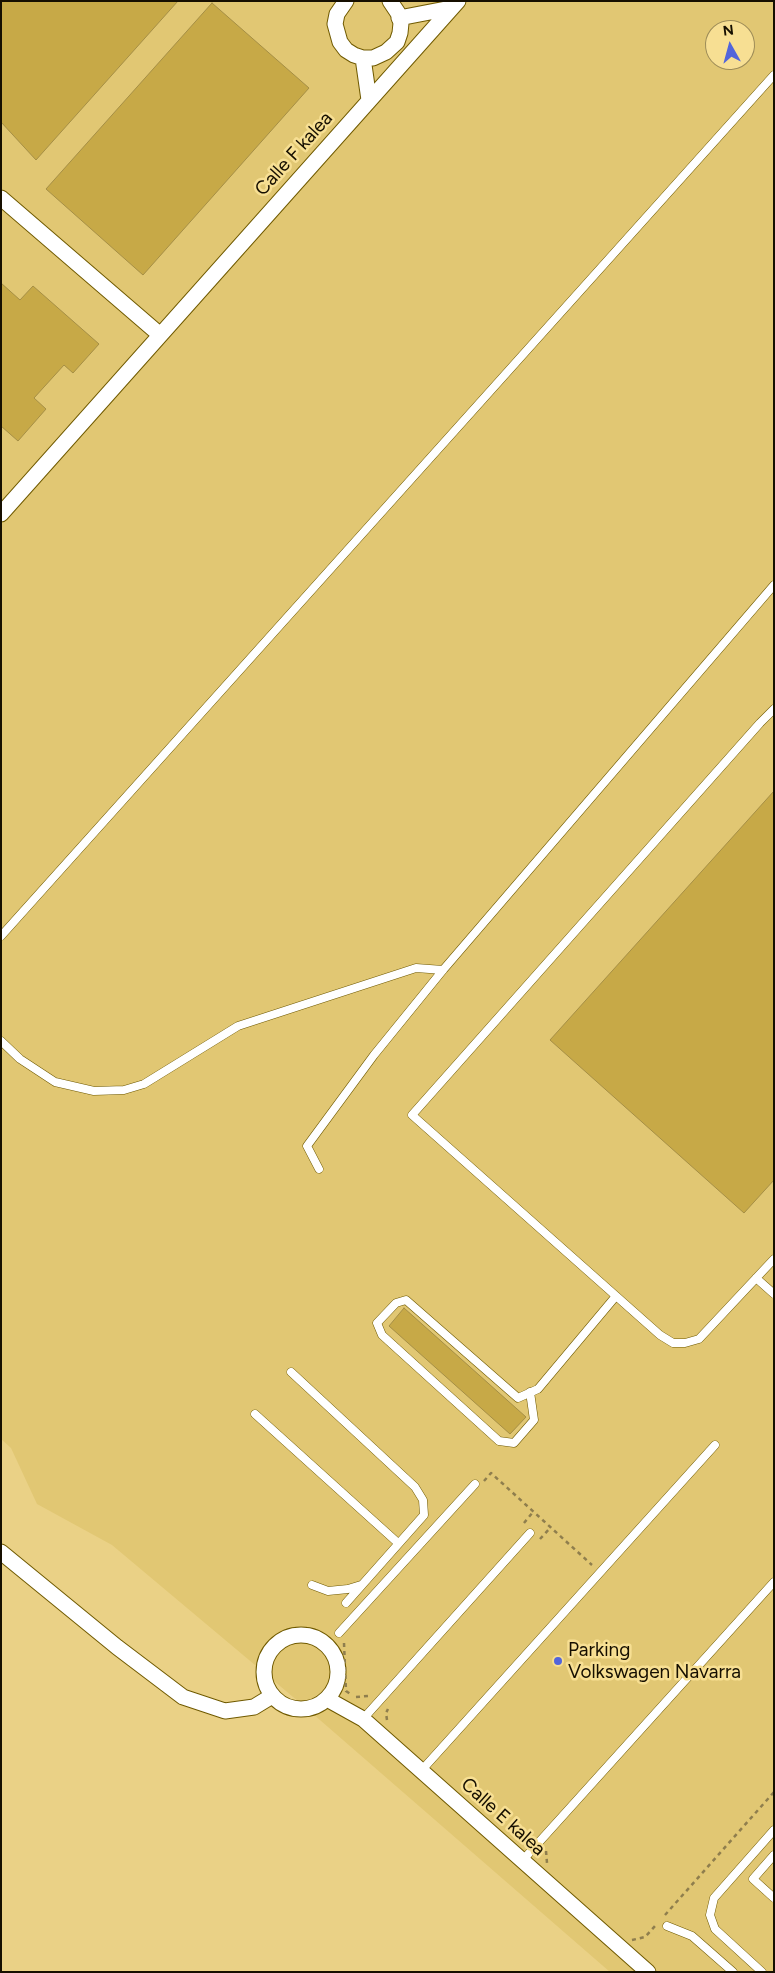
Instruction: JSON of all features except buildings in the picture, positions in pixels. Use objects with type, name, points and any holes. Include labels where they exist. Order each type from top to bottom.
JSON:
[{"type":"street","points":[[342,3],[335,24],[340,42],[346,50],[363,58],[373,58],[386,52],[396,42],[400,33],[400,18],[390,1]]},
{"type":"street","points":[[400,18],[454,5]]},
{"type":"street","name":"Calle F kalea","points":[[1,514],[159,334],[454,5]]},
{"type":"street","points":[[363,58],[369,100]]},
{"type":"street","points":[[1,198],[159,334]]},
{"type":"street","points":[[1,1552],[117,1647],[183,1696],[225,1711],[254,1707],[272,1696]]},
{"type":"street","points":[[299,1635],[312,1637],[323,1642],[332,1652],[337,1663],[338,1676],[335,1688],[327,1699],[317,1706],[298,1709],[281,1704],[272,1696],[266,1686],[263,1674],[267,1657],[277,1643],[288,1637],[299,1635]]},
{"type":"street","name":"Calle E kalea","points":[[327,1699],[362,1719],[648,1972]]},
{"type":"lane","points":[[1,936],[774,75]]},
{"type":"lane","points":[[319,1169],[307,1146],[374,1054],[443,970],[774,586]]},
{"type":"lane","points":[[774,709],[412,1115],[660,1335],[673,1343],[685,1343],[699,1339],[774,1259]]},
{"type":"lane","points":[[1,1041],[20,1059],[55,1082],[94,1091],[124,1090],[144,1084],[238,1026],[416,968],[443,970]]},
{"type":"lane","points":[[756,1278],[774,1294]]},
{"type":"lane","points":[[530,1392],[534,1420],[514,1443],[499,1441],[382,1335],[377,1323],[396,1303],[406,1300],[518,1398],[530,1392],[538,1389],[616,1296]]},
{"type":"lane","points":[[291,1372],[415,1487],[423,1500],[424,1515],[346,1603]]},
{"type":"lane","points":[[255,1414],[398,1544]]},
{"type":"lane","points":[[421,1771],[715,1446]]},
{"type":"lane","points":[[342,1635],[477,1485]]},
{"type":"lane","points":[[362,1719],[530,1533]]},
{"type":"lane","points":[[522,1861],[774,1582]]},
{"type":"lane","points":[[312,1585],[328,1591],[348,1589],[362,1585]]},
{"type":"lane","points":[[762,1972],[714,1929],[710,1915],[714,1898],[774,1830]]},
{"type":"lane","points":[[774,1855],[753,1879],[774,1898]]},
{"type":"lane","points":[[668,1926],[692,1936],[733,1972]]},
{"type":"path","points":[[477,1485],[491,1473],[600,1573]]},
{"type":"path","points":[[522,1525],[534,1512]]},
{"type":"path","points":[[539,1540],[551,1527]]},
{"type":"path","points":[[587,1572],[593,1566]]},
{"type":"path","points":[[342,1635],[346,1690],[358,1698],[368,1696],[373,1692]]},
{"type":"path","points":[[388,1722],[386,1713],[389,1708]]},
{"type":"path","points":[[630,1939],[638,1939],[647,1935],[774,1792]]},
{"type":"path","points":[[548,1848],[546,1858],[549,1867]]},
{"type":"shaded area","points":[[1,1],[774,1],[774,1972],[610,1972],[305,1707],[112,1545],[37,1504],[11,1448],[1,1439]]},
{"type":"place","name":"Parking Volkswagen Navarra","points":[[558,1661]]}]
